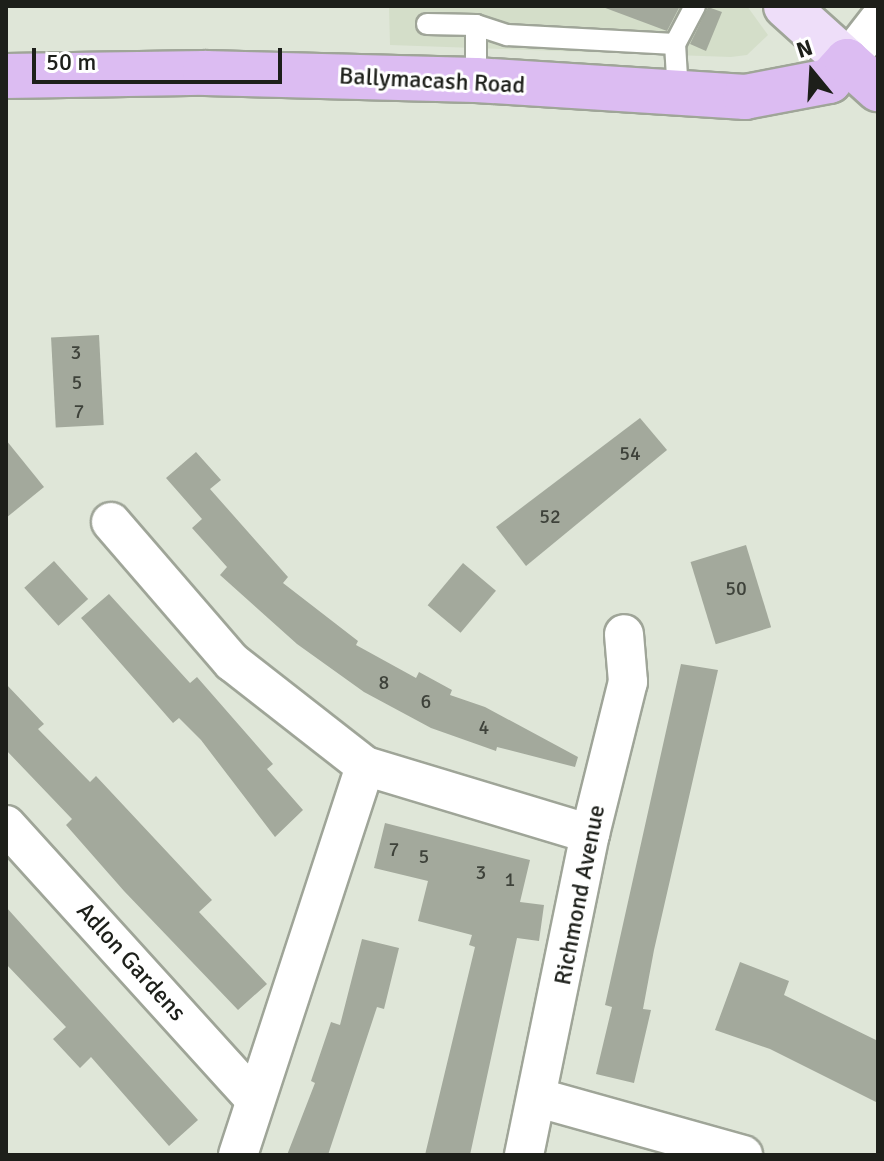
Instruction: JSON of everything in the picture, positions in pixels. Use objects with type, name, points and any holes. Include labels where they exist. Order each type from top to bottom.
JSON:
[{"type":"main road","points":[[786,6],[862,75]]},
{"type":"main road","name":"Ballymacash Road","points":[[6,76],[205,73],[476,80],[745,97],[790,92],[862,75]]},
{"type":"street","points":[[862,75],[878,21]]},
{"type":"street","points":[[111,522],[232,662],[365,766],[590,834]]},
{"type":"street","name":"Richmond Avenue","points":[[524,1155],[539,1098],[590,834],[628,682],[624,634]]},
{"type":"street","points":[[238,1155],[365,766]]},
{"type":"street","name":"Adlon Gardens","points":[[6,825],[255,1100]]},
{"type":"street","points":[[539,1098],[743,1155]]},
{"type":"lane","points":[[678,94],[675,44],[695,6]]},
{"type":"lane","points":[[427,24],[476,25],[507,35],[675,44]]},
{"type":"lane","points":[[476,25],[476,80]]},
{"type":"shaded area","points":[[389,6],[747,6],[768,35],[747,55],[731,57],[390,45]]},
{"type":"building","points":[[600,6],[680,6],[667,31]]},
{"type":"building","points":[[708,7],[722,12],[706,51],[690,44]]},
{"type":"building","points":[[99,335],[104,425],[56,427],[51,338]]},
{"type":"building","points":[[640,418],[667,450],[526,566],[496,527]]},
{"type":"building","points":[[6,440],[44,487],[6,518]]},
{"type":"building","points":[[196,452],[221,480],[210,489],[288,577],[283,583],[358,641],[356,645],[416,678],[419,672],[452,690],[450,695],[485,707],[578,757],[575,767],[497,747],[496,751],[431,728],[364,692],[297,644],[220,575],[227,567],[192,528],[202,519],[166,478]]},
{"type":"building","points":[[746,545],[771,627],[716,644],[691,562]]},
{"type":"building","points":[[54,561],[88,599],[58,626],[24,588]]},
{"type":"building","points":[[463,563],[496,591],[461,633],[428,605]]},
{"type":"building","points":[[109,594],[190,683],[197,677],[273,764],[267,769],[303,810],[275,837],[201,740],[179,718],[173,723],[81,618]]},
{"type":"building","points":[[681,664],[718,670],[654,950],[643,1009],[651,1010],[634,1083],[596,1074],[612,1007],[605,1005]]},
{"type":"building","points":[[6,684],[44,724],[38,729],[90,782],[96,776],[212,900],[199,912],[267,984],[238,1010],[124,891],[66,825],[72,819],[6,750]]},
{"type":"building","points":[[385,823],[530,860],[520,902],[544,905],[539,941],[517,938],[470,1155],[425,1155],[475,947],[469,945],[472,935],[418,921],[428,881],[374,868]]},
{"type":"building","points":[[6,907],[198,1120],[169,1146],[91,1057],[80,1068],[53,1039],[66,1027],[6,964]]},
{"type":"building","points":[[362,939],[399,948],[384,1009],[377,1007],[328,1155],[287,1155],[315,1083],[311,1081],[331,1022],[340,1025]]},
{"type":"building","points":[[740,962],[789,981],[784,995],[878,1041],[878,1103],[770,1049],[715,1030]]}]
